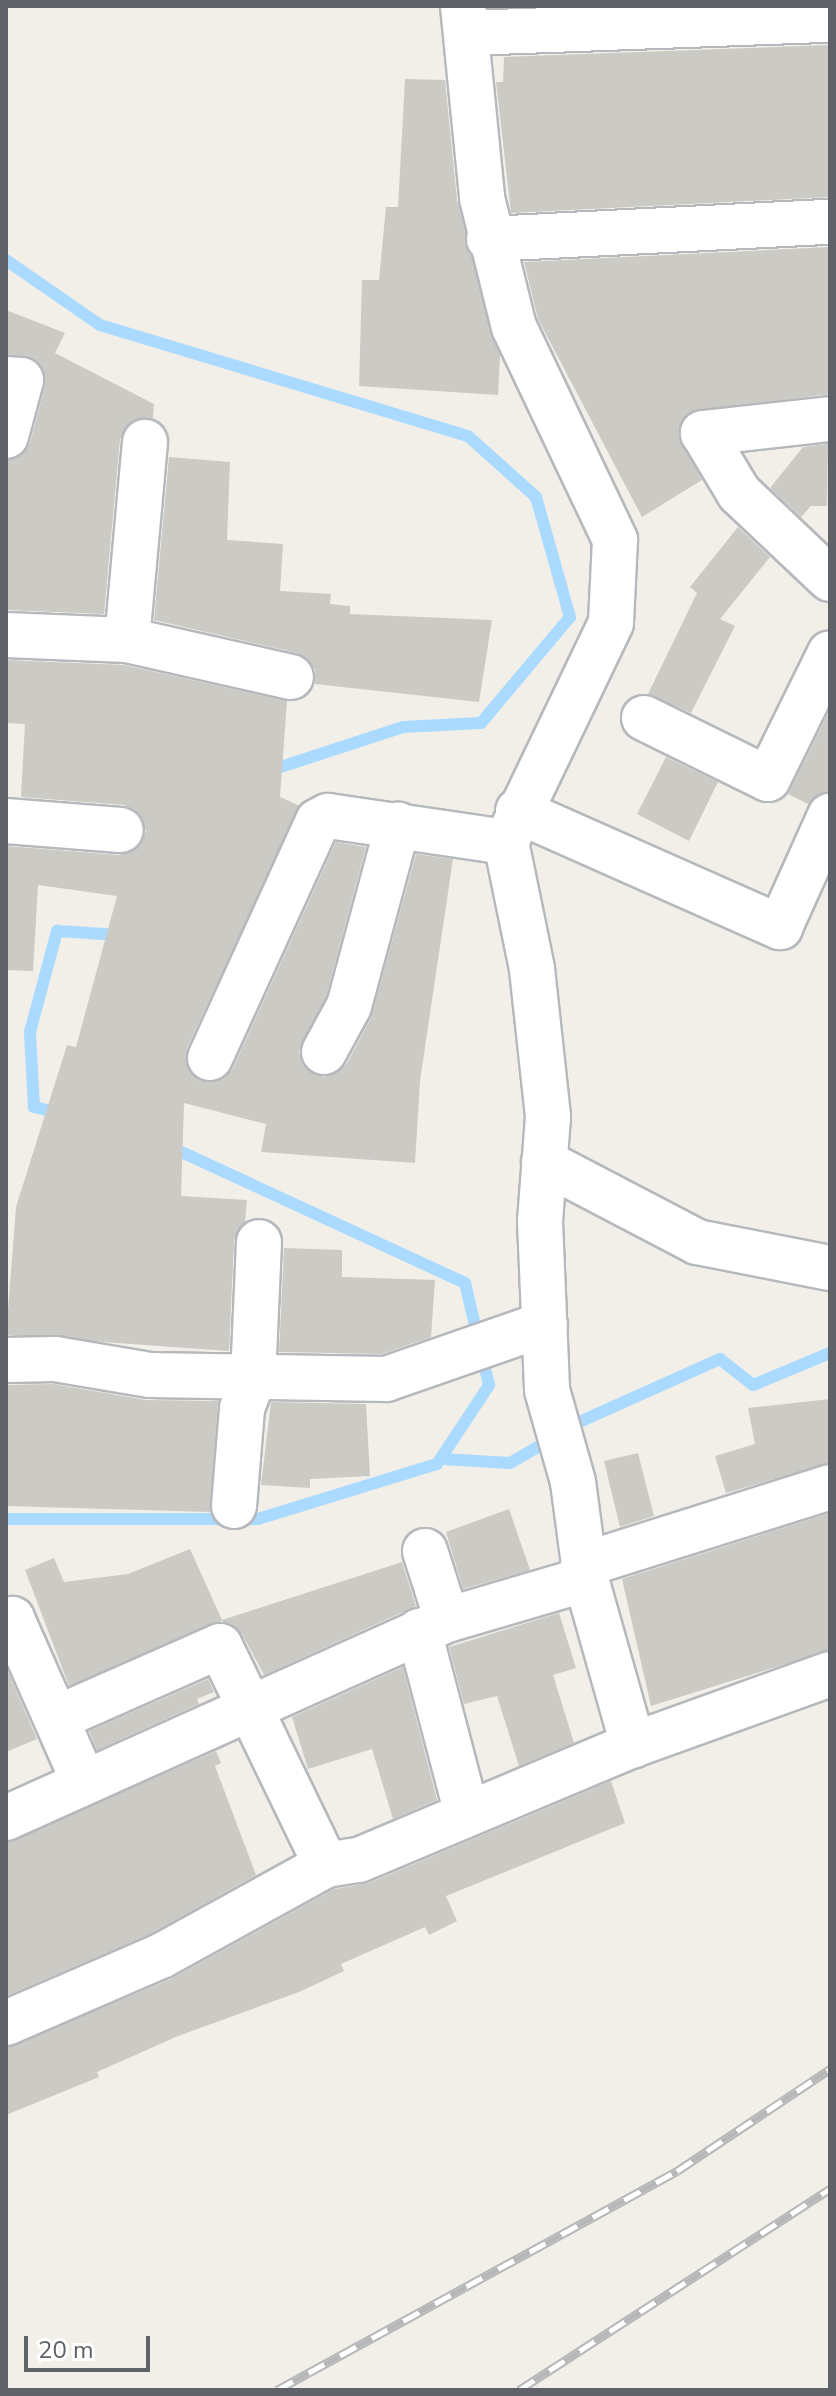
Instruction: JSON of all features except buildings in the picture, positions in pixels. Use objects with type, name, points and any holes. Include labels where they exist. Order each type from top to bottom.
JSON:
[{"type":"street","points":[[633,1745],[584,1572],[573,1482],[547,1390],[544,1162],[548,1117],[512,826],[611,623],[616,551],[596,491],[514,327],[489,239],[465,20],[830,20]]},
{"type":"street","points":[[489,239],[830,222]]},
{"type":"street","points":[[6,379],[21,380],[6,436]]},
{"type":"street","points":[[830,419],[703,433],[739,493],[830,579]]},
{"type":"street","points":[[127,640],[145,442]]},
{"type":"street","points":[[6,635],[127,640],[291,677]]},
{"type":"street","points":[[644,718],[768,779],[830,653]]},
{"type":"street","points":[[210,1058],[318,821],[328,816],[398,825],[512,826],[780,927],[830,816]]},
{"type":"street","points":[[6,821],[121,830]]},
{"type":"street","points":[[324,1052],[349,1006],[398,825]]},
{"type":"street","points":[[544,1162],[697,1242],[830,1268]]},
{"type":"street","points":[[234,1506],[242,1408],[253,1379],[259,1242]]},
{"type":"street","points":[[6,1360],[55,1359],[150,1375],[386,1379],[545,1324]]},
{"type":"street","points":[[10,1807],[83,1780],[433,1626],[830,1487]]},
{"type":"street","points":[[425,1551],[433,1626],[467,1814]]},
{"type":"street","points":[[6,1622],[12,1619],[83,1780]]},
{"type":"street","points":[[57,1718],[220,1646],[253,1704],[326,1865]]},
{"type":"street","points":[[6,2023],[161,1956],[326,1865],[359,1860],[633,1745],[830,1674]]},
{"type":"waterway","points":[[6,260],[100,325],[468,436],[536,497],[570,617],[481,723],[403,727],[268,771]]},
{"type":"waterway","points":[[60,1113],[34,1107],[30,1032],[57,931],[120,935]]},
{"type":"waterway","points":[[6,1519],[258,1519],[437,1464],[489,1385],[465,1283],[169,1146]]},
{"type":"waterway","points":[[568,1427],[720,1359],[753,1385],[830,1353]]},
{"type":"waterway","points":[[443,1459],[510,1463],[553,1438]]},
{"type":"railway","points":[[277,2390],[677,2171],[830,2069]]},
{"type":"railway","points":[[519,2390],[830,2189]]}]
